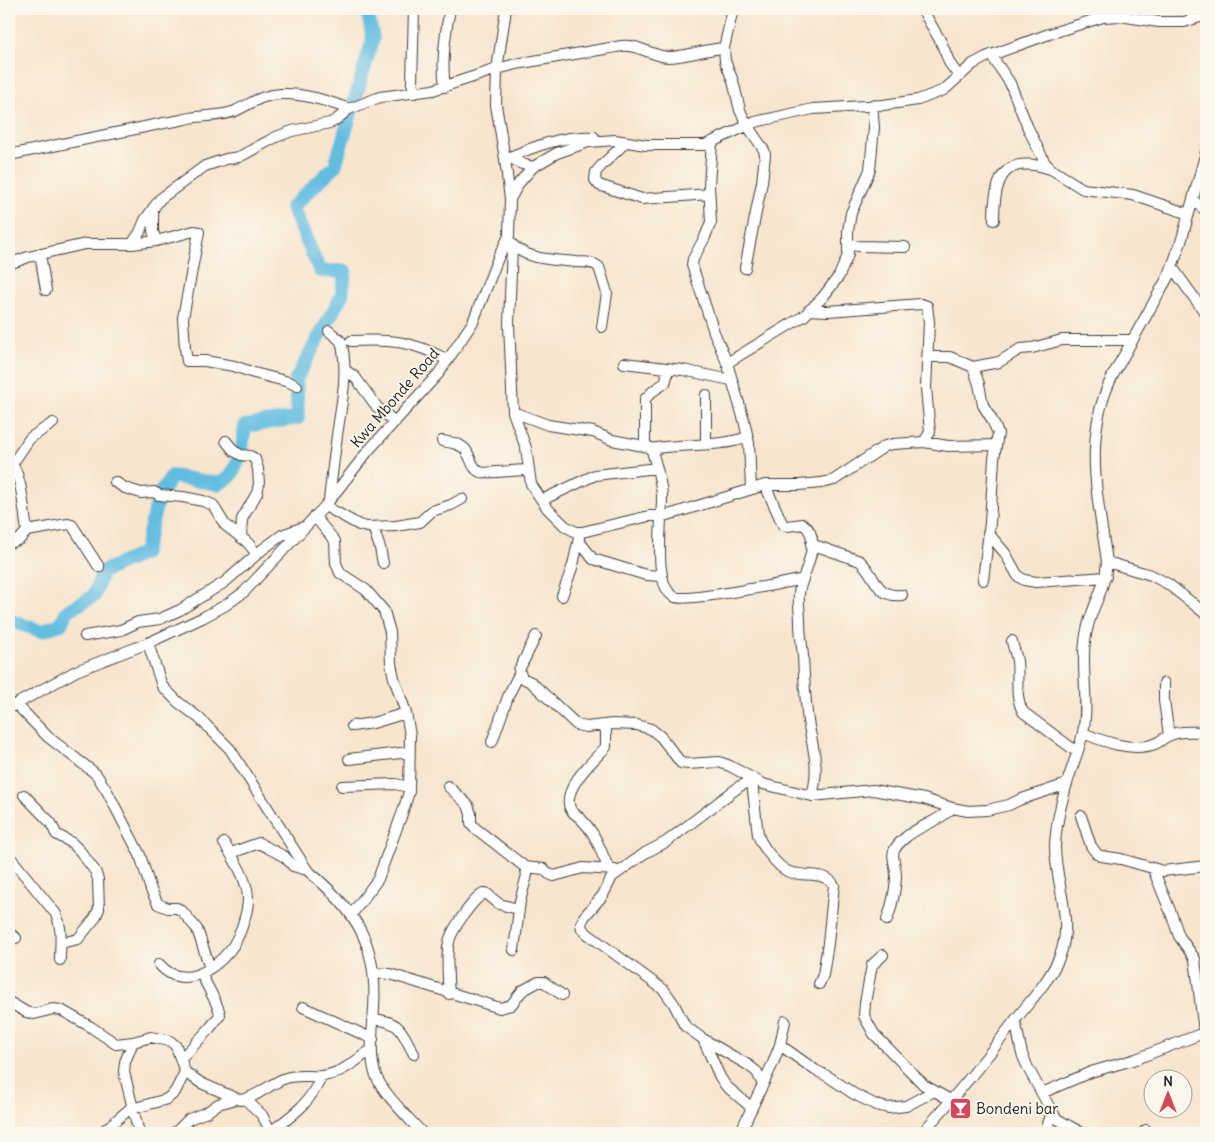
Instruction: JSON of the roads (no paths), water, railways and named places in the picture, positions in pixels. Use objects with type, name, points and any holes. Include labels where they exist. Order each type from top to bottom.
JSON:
[{"type":"street","points":[[414,9],[412,83],[415,92]]},
{"type":"street","points":[[445,87],[442,68],[450,9]]},
{"type":"street","name":"Kwa Mbonde Road","points":[[12,706],[76,671],[148,643],[202,618],[226,605],[244,592],[315,517],[368,451],[439,373],[473,322],[498,258],[510,242],[510,199],[507,158],[496,105],[497,69],[506,9]]},
{"type":"street","points":[[733,9],[724,48],[725,61],[734,81],[740,110],[747,125],[764,150],[765,155],[762,182],[746,268]]},
{"type":"street","points":[[922,9],[941,42],[950,64],[959,76]]},
{"type":"street","points":[[507,158],[542,145],[585,136],[646,146],[700,146],[712,143],[747,125],[813,109],[890,104],[918,100],[941,92],[973,64],[991,55],[1103,17],[1120,16],[1159,22],[1184,22],[1206,15]]},
{"type":"street","points":[[132,244],[145,220],[160,199],[205,166],[226,158],[239,158],[276,137],[292,131],[330,123],[349,108],[380,97],[445,87],[497,69],[626,46],[669,57],[724,48]]},
{"type":"street","points":[[991,55],[1010,84],[1028,128],[1046,164],[1051,169],[1083,189],[1133,195],[1189,214]]},
{"type":"street","points":[[9,155],[164,123],[180,122],[190,118],[220,115],[236,111],[255,99],[274,95],[304,96],[349,108]]},
{"type":"street","points":[[874,127],[890,104]]},
{"type":"street","points":[[727,363],[804,316],[823,297],[839,276],[848,255],[848,231],[851,213],[870,170],[874,127],[872,105]]},
{"type":"street","points":[[510,199],[519,183],[533,167],[570,148],[588,142],[615,140]]},
{"type":"street","points":[[626,142],[596,172],[595,180],[599,185],[642,199],[709,194]]},
{"type":"street","points":[[712,143],[709,194],[711,222],[693,259],[692,265],[714,332],[727,363],[744,420],[752,468],[751,489]]},
{"type":"street","points":[[922,1133],[952,1101],[1048,978],[1059,958],[1065,939],[1066,920],[1055,847],[1057,821],[1083,733],[1085,713],[1084,655],[1087,630],[1106,577],[1107,562],[1094,469],[1094,444],[1099,412],[1105,390],[1164,286],[1172,267],[1206,152]]},
{"type":"street","points":[[507,158],[533,167]]},
{"type":"street","points":[[994,220],[995,193],[1002,176],[1008,169],[1016,165],[1035,164],[1051,169]]},
{"type":"street","points":[[1193,200],[1206,211]]},
{"type":"street","points":[[154,208],[153,231],[156,241]]},
{"type":"street","points":[[9,264],[40,254],[85,244],[132,244],[156,241],[194,231],[200,232],[184,318],[187,361],[205,361],[234,366],[298,386]]},
{"type":"street","points":[[510,242],[528,254],[591,263],[599,267],[607,293],[602,327]]},
{"type":"street","points":[[510,242],[509,324],[513,412],[526,448],[531,484],[542,500],[565,526],[579,537],[593,559],[646,575],[661,576]]},
{"type":"street","points":[[849,244],[858,246],[905,247]]},
{"type":"street","points":[[40,254],[46,290]]},
{"type":"street","points":[[1172,267],[1206,314]]},
{"type":"street","points":[[810,310],[828,311],[924,304],[929,314],[926,388],[930,432],[924,442]]},
{"type":"street","points":[[329,331],[341,341],[345,370],[342,407],[327,503],[359,525],[373,527],[420,522],[432,511],[462,499]]},
{"type":"street","points":[[927,357],[950,358],[973,367],[999,362],[1020,350],[1062,340],[1133,340]]},
{"type":"street","points":[[351,341],[400,341],[427,349],[448,360]]},
{"type":"street","points":[[624,363],[683,370],[731,380]]},
{"type":"street","points":[[973,367],[983,405],[998,433],[983,580]]},
{"type":"street","points":[[666,368],[667,376],[665,383],[644,399],[648,447],[661,481],[663,516],[660,530],[661,576],[672,596],[676,598],[752,588],[803,578]]},
{"type":"street","points":[[345,370],[355,377],[377,407],[395,422]]},
{"type":"street","points":[[706,395],[706,444]]},
{"type":"street","points":[[513,412],[548,425],[593,432],[612,440],[648,447],[732,442],[748,437]]},
{"type":"street","points":[[27,531],[22,497],[11,461],[30,438],[54,423]]},
{"type":"street","points":[[226,441],[234,451],[255,459],[258,469],[259,484],[257,493],[242,519],[241,538]]},
{"type":"street","points":[[442,441],[465,449],[476,469],[482,473],[528,470]]},
{"type":"street","points":[[579,537],[649,516],[663,516],[765,485],[799,485],[834,480],[885,446],[893,444],[924,442],[948,446],[996,445]]},
{"type":"street","points":[[542,500],[595,475],[657,468]]},
{"type":"street","points":[[115,482],[140,493],[154,492],[159,495],[203,501],[212,505],[225,525],[257,554]]},
{"type":"street","points":[[765,485],[783,524],[787,526],[803,524],[809,528],[811,537],[811,554],[799,590],[804,686],[816,767],[812,796]]},
{"type":"street","points":[[315,517],[335,541],[336,563],[340,574],[366,590],[384,612],[390,632],[391,664],[406,713],[410,735],[409,787],[402,814],[378,878],[352,914]]},
{"type":"street","points":[[9,543],[20,539],[27,531],[68,524],[72,525],[99,567]]},
{"type":"street","points":[[85,636],[121,630],[138,622],[160,619],[180,610],[225,582],[282,535],[306,526]]},
{"type":"street","points":[[373,527],[383,563]]},
{"type":"street","points":[[988,533],[1005,553],[1018,576],[1024,580],[1036,582],[1106,577]]},
{"type":"street","points":[[562,596],[573,565],[579,537]]},
{"type":"street","points":[[811,544],[860,561],[877,586],[889,595],[902,595]]},
{"type":"street","points":[[1107,562],[1151,575],[1168,584],[1206,614]]},
{"type":"street","points":[[492,742],[509,694],[536,636]]},
{"type":"street","points":[[1012,641],[1016,660],[1016,693],[1023,712],[1077,752]]},
{"type":"street","points":[[148,643],[162,686],[178,702],[199,718],[230,749],[307,870],[320,880],[352,914],[362,931],[370,950],[375,989],[373,1019],[375,1073],[383,1088],[422,1133]]},
{"type":"street","points":[[519,674],[522,678],[531,682],[578,725],[586,728],[637,724],[651,729],[661,737],[675,758],[681,763],[719,762],[730,766],[753,780],[776,788],[812,796],[873,790],[924,799],[968,811],[995,809],[1068,784]]},
{"type":"street","points":[[1164,683],[1164,701],[1169,735]]},
{"type":"street","points":[[12,706],[96,774],[140,854],[151,890],[158,904],[168,908],[177,908],[187,916],[197,929],[212,997],[218,1005],[220,1015],[181,1058]]},
{"type":"street","points":[[352,726],[373,723],[406,713]]},
{"type":"street","points":[[606,725],[606,747],[593,759],[571,789],[569,804],[571,810],[593,834],[610,870]]},
{"type":"street","points":[[1083,733],[1108,743],[1137,747],[1155,744],[1169,735],[1183,732],[1206,732]]},
{"type":"street","points":[[349,759],[409,752]]},
{"type":"street","points":[[753,780],[724,797],[666,842],[645,853],[612,877],[603,895],[584,916],[580,924],[582,929],[616,956],[636,968],[664,990],[674,1004],[685,1026],[757,1072],[762,1085]]},
{"type":"street","points":[[753,780],[760,842],[786,871],[830,880],[834,885],[828,943],[823,975],[819,984]]},
{"type":"street","points":[[342,786],[394,784],[409,787]]},
{"type":"street","points":[[448,786],[468,805],[471,823],[474,828],[525,867],[544,870],[554,876],[583,868],[621,870]]},
{"type":"street","points":[[24,795],[51,823],[56,834],[72,843],[80,851],[95,870],[98,879],[99,909],[95,918],[78,939],[60,943]]},
{"type":"street","points":[[887,920],[896,880],[892,858],[897,847],[910,834],[942,818],[952,808]]},
{"type":"street","points":[[1081,816],[1088,839],[1096,854],[1163,871],[1206,866]]},
{"type":"street","points":[[158,964],[163,970],[175,977],[206,971],[231,949],[247,912],[248,897],[244,881],[224,843]]},
{"type":"street","points":[[230,853],[260,843],[285,857],[293,866],[307,870]]},
{"type":"street","points":[[9,856],[56,914],[60,927],[60,960]]},
{"type":"street","points":[[514,950],[518,909],[527,875],[525,867]]},
{"type":"street","points":[[1042,1093],[1091,1072],[1149,1055],[1205,1032],[1195,959],[1179,936],[1169,906],[1153,869]]},
{"type":"street","points":[[449,994],[448,943],[466,910],[478,896],[486,893],[499,904],[518,909]]},
{"type":"street","points":[[883,955],[872,965],[864,1016],[874,1034],[918,1080],[934,1092],[952,1101]]},
{"type":"street","points":[[373,973],[390,974],[449,994],[500,1008],[511,1005],[522,991],[538,982],[544,982],[562,995]]},
{"type":"street","points":[[9,1002],[26,1012],[34,1014],[53,1009],[61,1010],[116,1044],[151,1037],[170,1041],[176,1046],[185,1072],[201,1083],[240,1099],[262,1115],[270,1132],[302,1108],[313,1095],[322,1076]]},
{"type":"street","points":[[303,1007],[373,1044]]},
{"type":"street","points":[[373,1019],[387,1020],[400,1028],[414,1054]]},
{"type":"street","points":[[1015,1020],[1022,1054],[1052,1112],[1057,1119],[1082,1133]]},
{"type":"street","points":[[740,1133],[780,1044],[785,1021]]},
{"type":"street","points":[[703,1039],[726,1086],[752,1108]]},
{"type":"street","points":[[133,1042],[125,1062],[124,1072],[139,1133]]},
{"type":"street","points":[[176,1133],[189,1119],[207,1112],[218,1104],[240,1099],[284,1079],[296,1076],[322,1076],[338,1072],[373,1044]]},
{"type":"street","points":[[780,1044],[815,1070],[876,1105],[888,1108],[906,1106],[934,1092]]},
{"type":"street","points":[[101,1133],[132,1108],[167,1099],[175,1092],[185,1072]]},
{"type":"street","points":[[1046,1133],[1052,1112]]},
{"type":"waterway","points":[[9,620],[41,631],[61,624],[67,611],[94,596],[102,572],[144,553],[159,495],[172,476],[219,484],[231,476],[241,455],[245,426],[298,418],[296,379],[342,295],[345,271],[320,271],[292,207],[335,166],[373,39],[367,9]]},
{"type":"place","name":"Bondeni bar","points":[[960,1109]]}]
